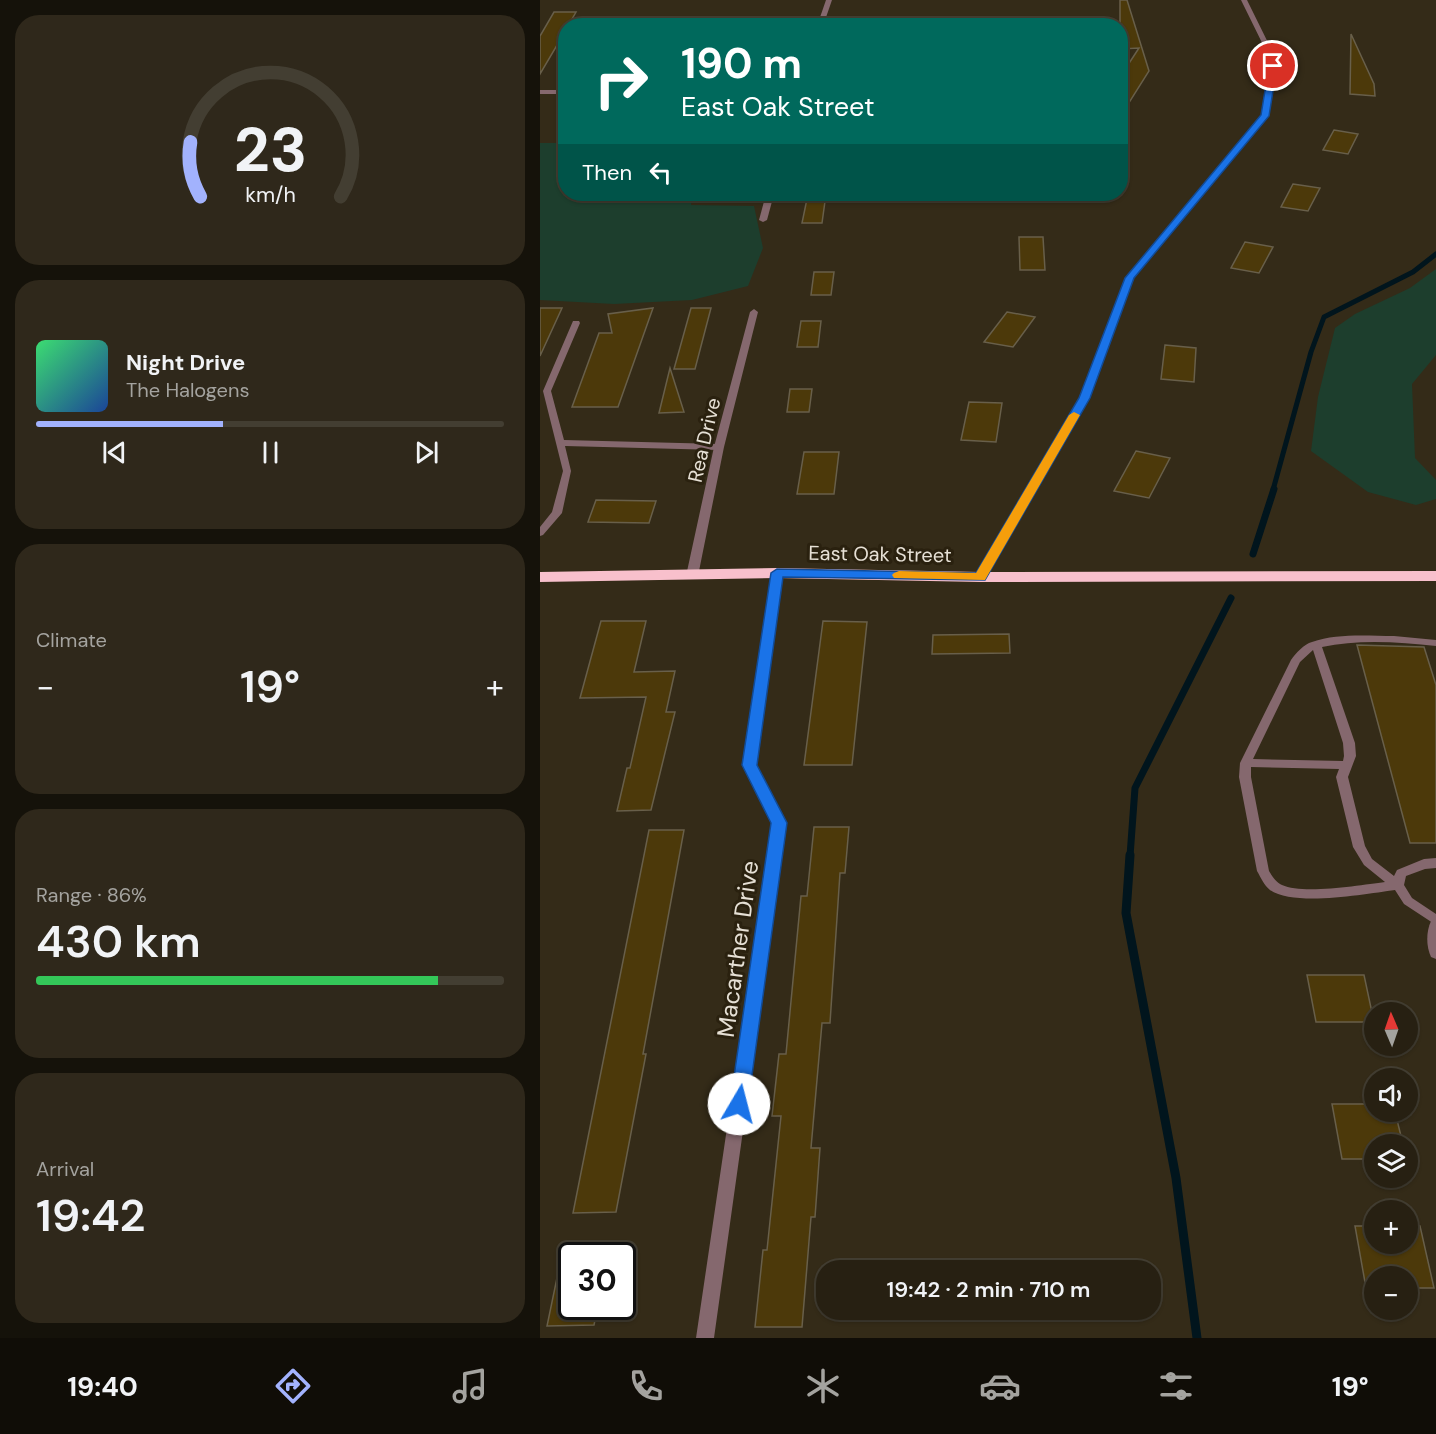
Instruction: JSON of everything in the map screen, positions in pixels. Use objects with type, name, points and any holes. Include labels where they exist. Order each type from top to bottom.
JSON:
[{"type":"highway","name":"East Oak Street","points":[[540,577],[777,573],[980,577],[1436,576]]},
{"type":"street","points":[[822,18],[829,0]]},
{"type":"street","points":[[980,577],[1084,398],[1129,278],[1265,116],[1274,61],[1244,0]]},
{"type":"street","points":[[540,92],[558,92]]},
{"type":"street","points":[[763,220],[768,201]]},
{"type":"street","name":"Rea Drive","points":[[692,576],[719,447],[754,312]]},
{"type":"street","name":"Macarther Drive","points":[[705,1338],[779,823],[749,765],[777,573]]},
{"type":"street","points":[[1436,922],[1434,943],[1436,952]]},
{"type":"lane","points":[[540,533],[557,513],[567,471],[547,391],[576,323]]},
{"type":"lane","points":[[560,443],[719,447]]},
{"type":"lane","points":[[1398,885],[1304,893],[1282,891],[1270,884],[1263,871],[1245,777],[1246,763],[1296,660],[1316,644],[1334,641],[1436,643]]},
{"type":"lane","points":[[1316,644],[1349,743],[1350,756],[1344,765],[1342,777],[1359,848],[1368,862],[1398,885],[1408,901],[1436,922]]},
{"type":"lane","points":[[1246,763],[1344,765]]},
{"type":"lane","points":[[1398,885],[1401,873],[1424,864],[1436,863]]},
{"type":"green space","points":[[540,143],[558,143],[558,201],[692,201],[691,205],[754,206],[763,248],[748,286],[692,300],[614,304],[540,300]]},
{"type":"green space","points":[[1436,269],[1436,355],[1412,384],[1415,458],[1436,480],[1436,499],[1416,505],[1368,492],[1311,451],[1318,397],[1335,328],[1355,314],[1410,288]]},
{"type":"building","points":[[1120,0],[1127,0],[1149,71],[1128,104],[1128,65],[1139,48],[1128,49],[1128,18],[1120,18]]},
{"type":"building","points":[[554,12],[576,12],[573,18],[558,18],[558,44],[540,74],[540,36]]},
{"type":"building","points":[[1351,34],[1374,84],[1375,96],[1350,94]]},
{"type":"building","points":[[1334,130],[1358,134],[1348,154],[1323,150]]},
{"type":"building","points":[[1293,184],[1320,188],[1308,211],[1281,207]]},
{"type":"building","points":[[807,201],[825,201],[822,223],[802,223]]},
{"type":"building","points":[[1019,237],[1043,237],[1045,270],[1020,270]]},
{"type":"building","points":[[1245,242],[1273,247],[1259,273],[1231,268]]},
{"type":"building","points":[[814,272],[834,272],[831,295],[811,295]]},
{"type":"building","points":[[540,308],[562,308],[540,356]]},
{"type":"building","points":[[653,308],[618,407],[572,407],[599,333],[612,333],[608,314]]},
{"type":"building","points":[[691,308],[711,308],[695,369],[674,369]]},
{"type":"building","points":[[1007,312],[1035,317],[1013,347],[984,342]]},
{"type":"building","points":[[801,321],[821,321],[818,347],[797,347]]},
{"type":"building","points":[[1165,345],[1196,348],[1194,382],[1161,379]]},
{"type":"building","points":[[670,368],[684,412],[659,413]]},
{"type":"building","points":[[790,389],[812,389],[809,412],[787,412]]},
{"type":"building","points":[[969,402],[1002,403],[996,442],[961,440]]},
{"type":"building","points":[[1136,451],[1170,458],[1149,498],[1114,491]]},
{"type":"building","points":[[804,452],[839,452],[834,494],[797,494]]},
{"type":"building","points":[[596,500],[656,501],[649,523],[588,522]]},
{"type":"building","points":[[601,621],[646,621],[634,672],[675,671],[666,712],[675,712],[651,810],[617,811],[627,768],[630,768],[646,697],[580,698]]},
{"type":"building","points":[[823,621],[867,622],[852,765],[804,765]]},
{"type":"building","points":[[1009,634],[1010,653],[932,654],[933,635]]},
{"type":"building","points":[[1357,645],[1424,647],[1436,685],[1436,843],[1410,843]]},
{"type":"building","points":[[814,827],[849,827],[845,873],[840,873],[830,1023],[822,1023],[811,1148],[820,1148],[815,1217],[811,1217],[802,1327],[755,1327],[763,1250],[767,1250],[781,1116],[772,1116],[779,1054],[786,1054],[801,896],[807,896]]},
{"type":"building","points":[[649,830],[684,830],[643,1054],[646,1054],[616,1212],[573,1213]]},
{"type":"building","points":[[1307,975],[1364,975],[1370,1002],[1364,1002],[1364,1022],[1316,1022]]},
{"type":"building","points":[[1332,1104],[1364,1104],[1364,1122],[1398,1122],[1400,1134],[1364,1134],[1364,1159],[1342,1159]]},
{"type":"building","points":[[1355,1226],[1364,1226],[1364,1254],[1418,1254],[1418,1226],[1420,1226],[1434,1288],[1418,1288],[1418,1266],[1364,1266],[1364,1277]]},
{"type":"building","points":[[558,1273],[558,1320],[595,1320],[594,1325],[547,1326]]},
{"type":"waterway","points":[[1273,490],[1311,352],[1324,317],[1413,272],[1436,254]]},
{"type":"waterway","points":[[1253,554],[1274,489]]},
{"type":"waterway","points":[[1130,856],[1135,788],[1231,598]]},
{"type":"waterway","points":[[1130,855],[1126,913],[1176,1178],[1197,1338]]},
{"type":"slow traffic","points":[[899,575],[980,577],[1074,415]]},
{"type":"route","points":[[739,1104],[779,823],[749,765],[777,573],[980,577],[1084,398],[1129,278],[1265,116],[1273,66]]}]
